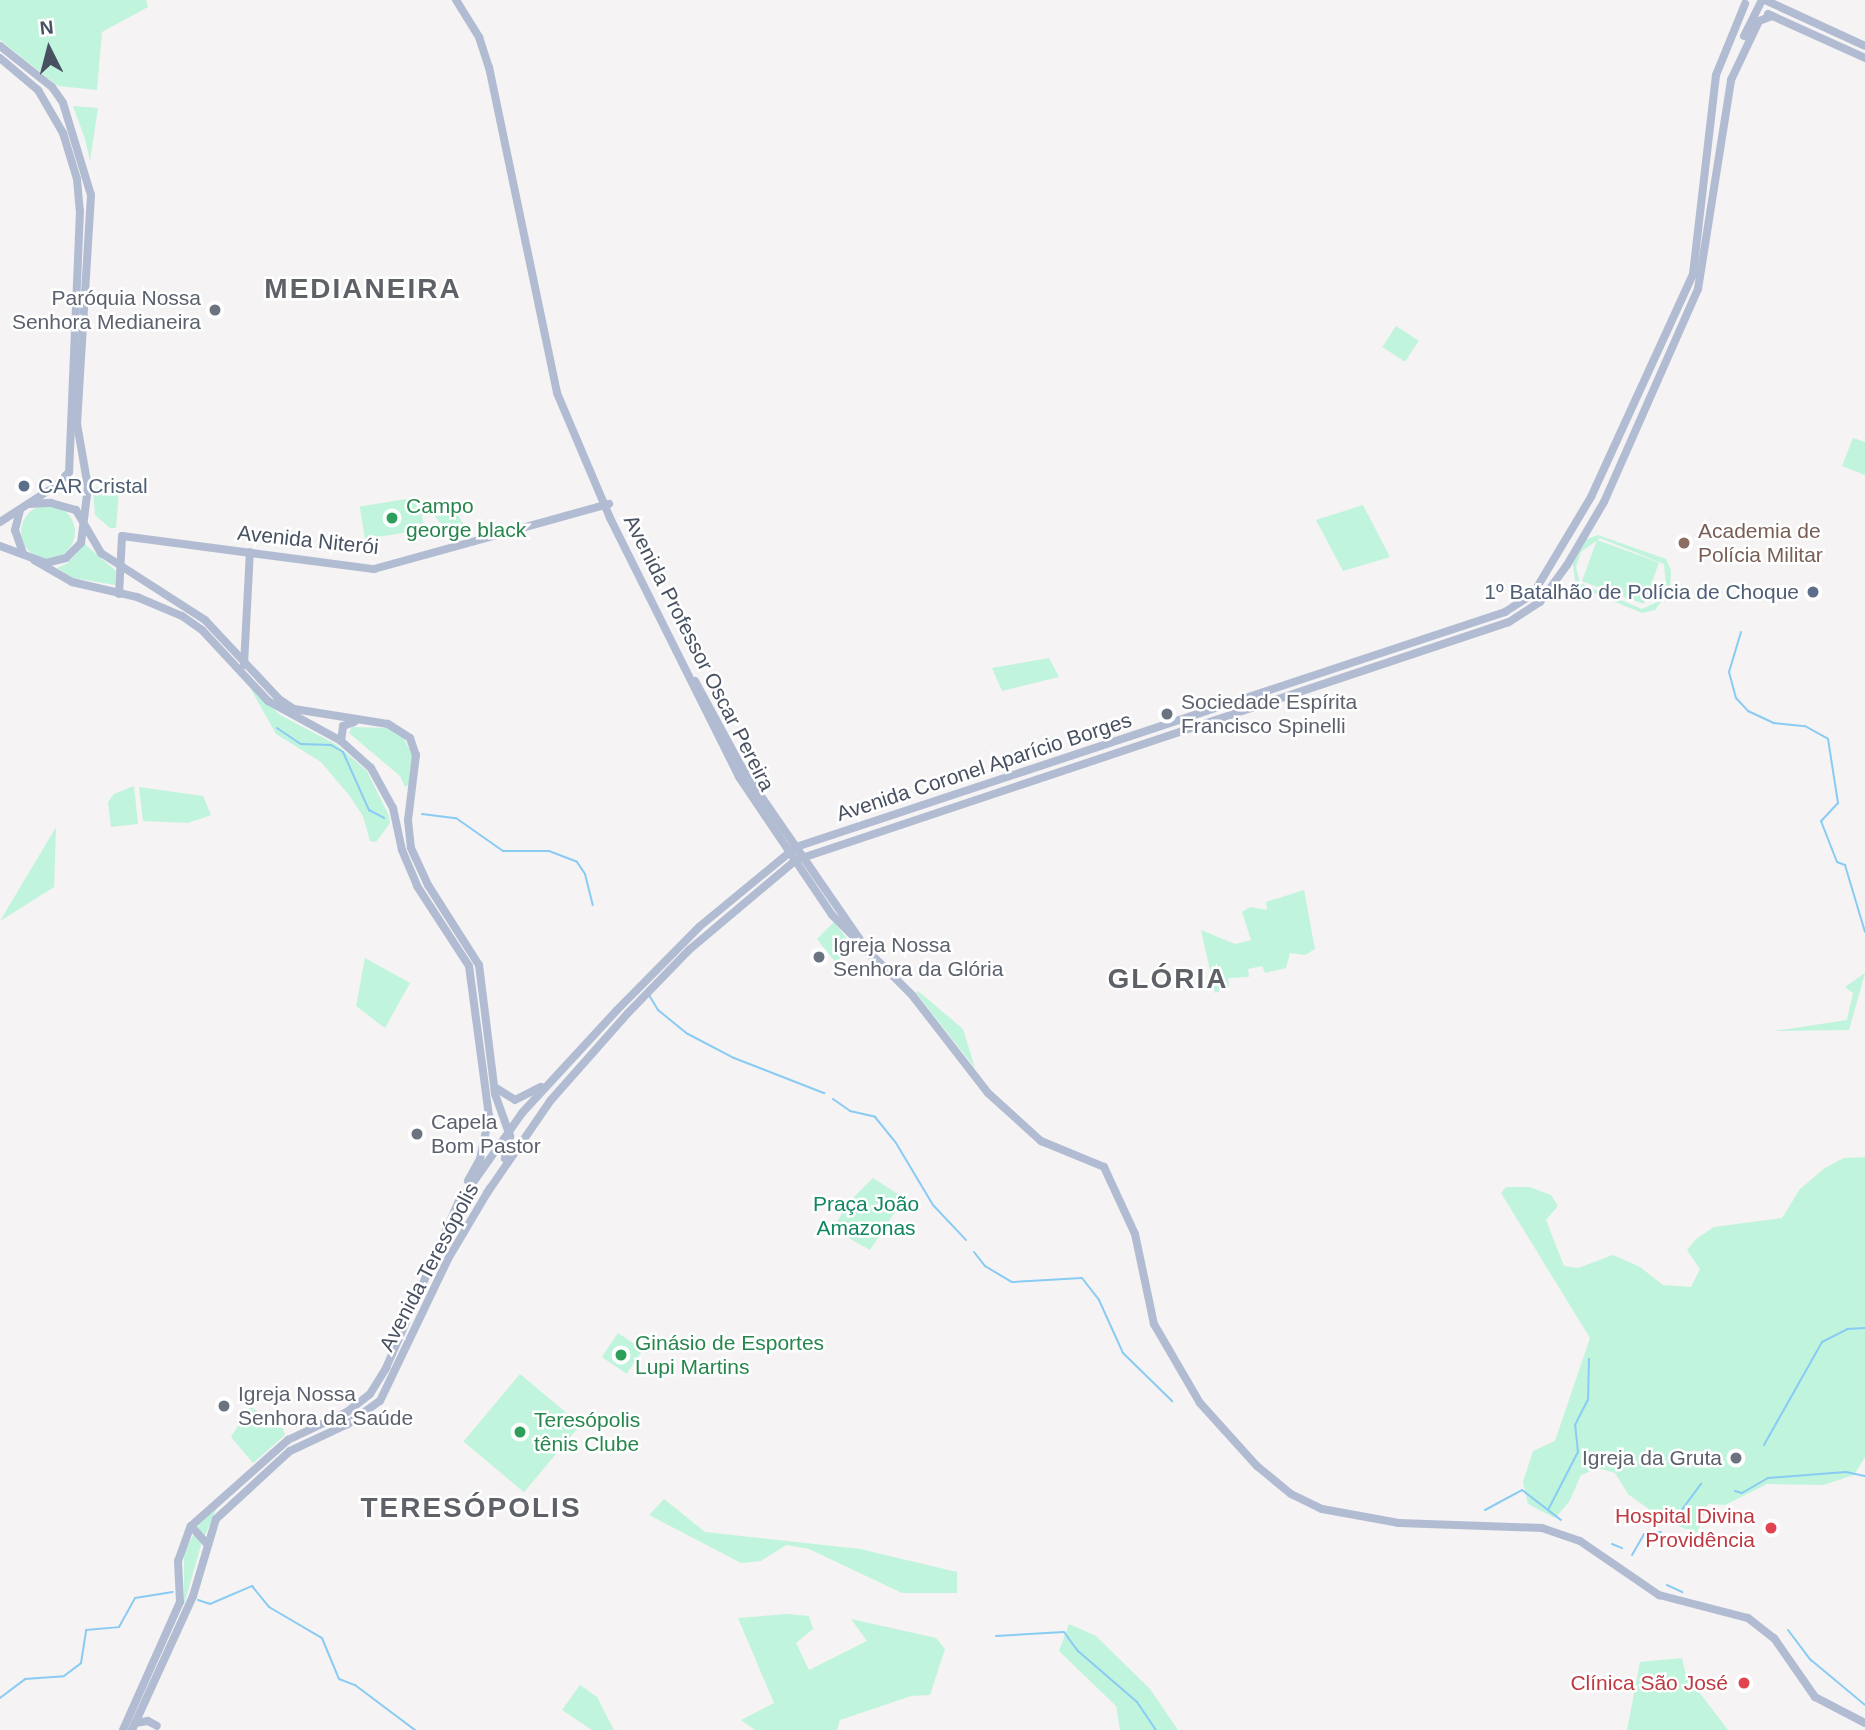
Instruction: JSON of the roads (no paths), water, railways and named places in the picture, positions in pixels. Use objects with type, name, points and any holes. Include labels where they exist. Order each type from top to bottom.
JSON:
[{"type":"main road","name":"Avenida Professor Oscar Pereira","points":[[456,0],[486,56],[552,377],[607,505],[735,756],[792,849],[872,957],[912,995],[997,1101],[1051,1147],[1098,1168],[1122,1205]]},
{"type":"main road","points":[[1711,154],[1727,79],[1764,0],[1865,46]]},
{"type":"main road","points":[[1783,0],[1786,10]]},
{"type":"main road","points":[[1711,154],[1720,76],[1745,1],[1865,58]]},
{"type":"main road","name":"Avenida Coronel Aparício Borges","points":[[487,1193],[551,1100],[628,1013],[690,950],[799,858],[1508,622],[1532,609],[1552,589],[1604,502],[1698,289],[1706,255],[1716,75],[1745,1]]},
{"type":"main road","name":"Avenida Coronel Aparício Borges","points":[[460,1201],[507,1132],[671,953],[792,849],[1505,612],[1524,601],[1541,585],[1591,497],[1693,274],[1711,154],[1731,80],[1748,38],[1759,21],[1772,16]]},
{"type":"main road","points":[[1733,30],[1744,31],[1748,38]]},
{"type":"main road","points":[[0,46],[52,88],[63,103],[91,195],[77,424],[88,487],[81,543],[66,558],[46,563],[34,560]]},
{"type":"main road","points":[[0,58],[47,103],[63,133],[76,179],[80,211],[67,425],[71,462],[57,485],[0,522]]},
{"type":"main road","points":[[29,504],[65,505],[84,522]]},
{"type":"main road","name":"Avenida Niterói","points":[[120,566],[122,536],[374,569],[607,505]]},
{"type":"main road","points":[[20,510],[15,530],[23,553]]},
{"type":"main road","name":"Avenida Teresópolis","points":[[84,522],[101,553],[205,620],[294,709],[396,727],[414,746],[408,820],[412,855],[471,947],[482,981],[495,1090],[510,1136],[508,1153],[448,1259],[380,1401],[348,1424],[297,1446],[221,1510],[207,1544],[199,1577],[133,1726]]},
{"type":"main road","points":[[0,546],[23,553],[72,582],[182,615],[285,713],[341,741],[341,729],[346,723],[370,722]]},
{"type":"main road","points":[[243,675],[250,552]]},
{"type":"main road","points":[[119,594],[120,566]]},
{"type":"main road","name":"Avenida Teresópolis","points":[[123,1730],[180,1602],[178,1574],[181,1549],[191,1526],[288,1440],[347,1412],[370,1394],[386,1368],[480,1159],[489,1116],[470,966],[407,865],[382,784],[341,741]]},
{"type":"main road","points":[[454,941],[471,947]]},
{"type":"main road","points":[[912,995],[920,989]]},
{"type":"main road","points":[[972,1072],[981,1067]]},
{"type":"main road","points":[[495,1090],[502,1096],[515,1100],[553,1079]]},
{"type":"main road","name":"Avenida Professor Oscar Pereira","points":[[1051,1147],[1101,1164],[1135,1234],[1154,1324],[1166,1351],[1208,1412],[1252,1462],[1291,1494],[1322,1509],[1387,1521],[1520,1524],[1580,1541],[1658,1595],[1748,1618],[1774,1638],[1815,1698],[1865,1723]]},
{"type":"main road","points":[[1086,1163],[1101,1164]]},
{"type":"main road","points":[[191,1526],[207,1544]]},
{"type":"main road","points":[[178,1574],[188,1581],[199,1577]]},
{"type":"main road","points":[[146,1680],[146,1699]]},
{"type":"main road","points":[[133,1726],[145,1720],[157,1726]]},
{"type":"waterway","points":[[1741,632],[1729,672],[1736,698],[1748,711],[1774,723],[1805,726],[1828,739],[1838,803],[1821,821],[1837,862],[1845,865],[1865,932]]},
{"type":"waterway","points":[[277,728],[301,744],[331,745],[343,752],[369,810],[384,818]]},
{"type":"waterway","points":[[422,814],[456,818],[503,851],[549,851],[577,862],[585,874],[593,905]]},
{"type":"waterway","points":[[649,995],[658,1010],[688,1034],[734,1058],[824,1093]]},
{"type":"waterway","points":[[833,1099],[850,1111],[875,1117],[896,1143],[933,1205],[966,1240]]},
{"type":"waterway","points":[[974,1252],[985,1266],[1012,1282],[1082,1278],[1099,1300],[1123,1353],[1172,1401]]},
{"type":"waterway","points":[[1764,1445],[1822,1342],[1847,1329],[1865,1328]]},
{"type":"waterway","points":[[1548,1510],[1578,1452],[1575,1425],[1588,1400],[1589,1359]]},
{"type":"waterway","points":[[1735,1491],[1742,1493],[1768,1478],[1846,1472],[1865,1476]]},
{"type":"waterway","points":[[1672,1523],[1701,1484]]},
{"type":"waterway","points":[[1485,1510],[1522,1490],[1561,1520]]},
{"type":"waterway","points":[[1632,1555],[1644,1534],[1661,1532]]},
{"type":"waterway","points":[[1612,1544],[1622,1548]]},
{"type":"waterway","points":[[1667,1585],[1682,1592]]},
{"type":"waterway","points":[[198,1600],[210,1604],[252,1586],[269,1607],[322,1638],[339,1679],[355,1685],[415,1730]]},
{"type":"waterway","points":[[0,1698],[25,1679],[64,1676],[81,1663],[86,1630],[119,1627],[135,1598],[173,1592]]},
{"type":"waterway","points":[[1788,1630],[1811,1660],[1865,1705]]},
{"type":"waterway","points":[[996,1636],[1064,1632],[1078,1651],[1137,1702],[1156,1730]]},
{"type":"place","name":"Paróquia Nossa Senhora Medianeira","points":[[215,310]]},
{"type":"place","name":"CAR Cristal","points":[[24,486]]},
{"type":"place","name":"Campo george black","points":[[392,518]]},
{"type":"place","name":"Academia de Polícia Militar","points":[[1684,543]]},
{"type":"place","name":"1º Batalhão de Polícia de Choque","points":[[1813,592]]},
{"type":"place","name":"Sociedade Espírita Francisco Spinelli","points":[[1167,714]]},
{"type":"place","name":"Igreja Nossa Senhora da Glória","points":[[819,957]]},
{"type":"place","name":"Capela Bom Pastor","points":[[417,1134]]},
{"type":"place","name":"Ginásio de Esportes Lupi Martins","points":[[621,1355]]},
{"type":"place","name":"Igreja Nossa Senhora da Saúde","points":[[224,1406]]},
{"type":"place","name":"Teresópolis tênis Clube","points":[[520,1432]]},
{"type":"place","name":"Igreja da Gruta","points":[[1736,1458]]},
{"type":"place","name":"Hospital Divina Providência","points":[[1771,1528]]},
{"type":"place","name":"Clínica São José","points":[[1744,1683]]},
{"type":"district","name":"MEDIANEIRA","points":[[363,289]]},
{"type":"district","name":"GLÓRIA","points":[[1168,979]]},
{"type":"district","name":"TERESÓPOLIS","points":[[471,1508]]},
{"type":"park label","name":"Praça João Amazonas","points":[[866,1216]]}]
